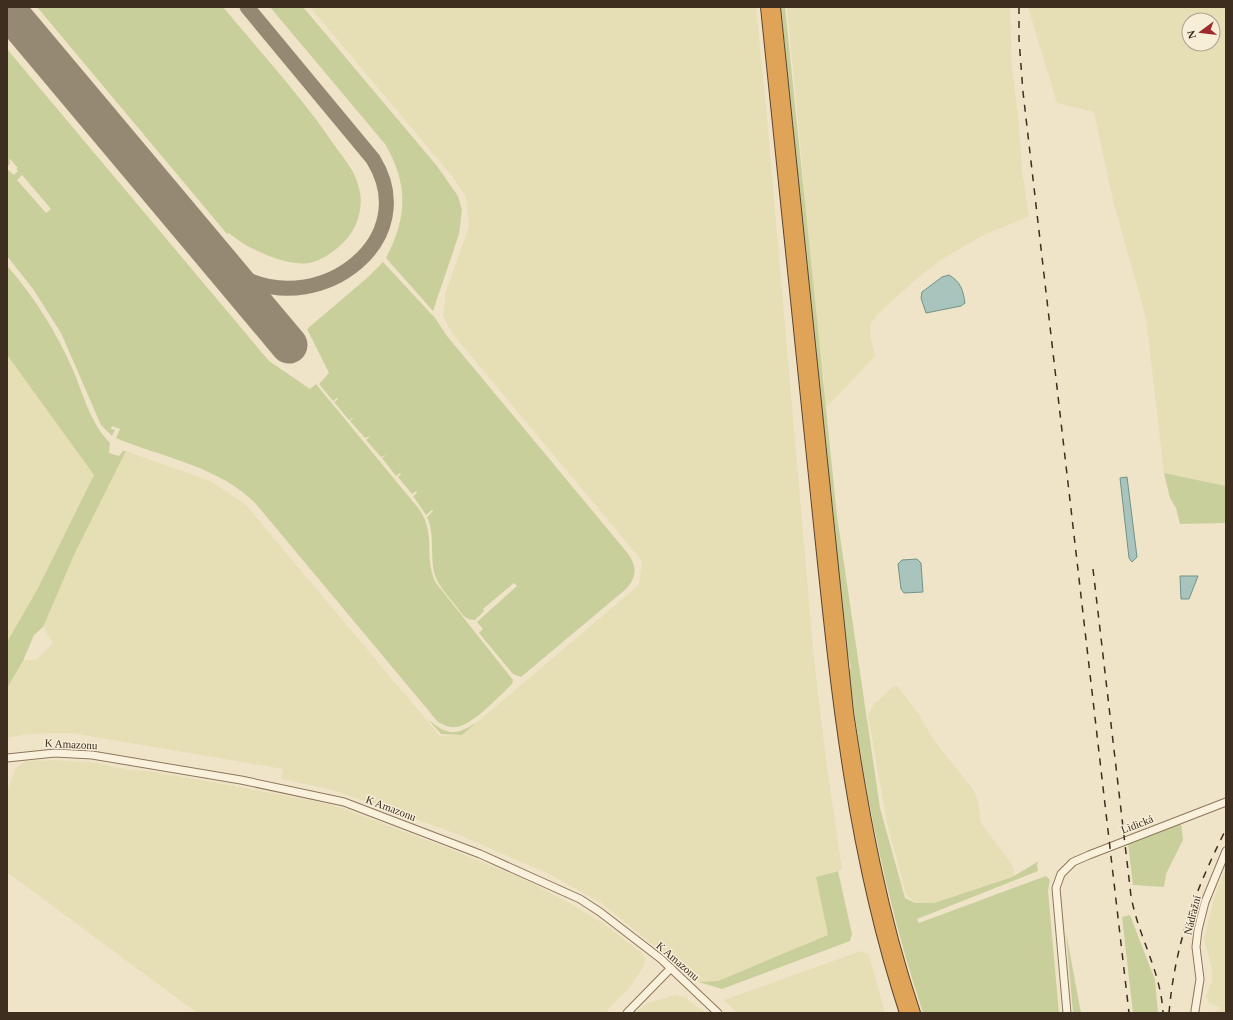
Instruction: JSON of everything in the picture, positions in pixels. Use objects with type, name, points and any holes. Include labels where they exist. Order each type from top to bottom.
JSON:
[{"type":"highway","points":[[766,7],[839,713],[860,841],[875,908],[905,1013]]},
{"type":"highway","points":[[775,7],[848,712],[862,806],[884,907],[915,1013]]},
{"type":"street","name":"K Amazonu","points":[[7,758],[55,752],[92,755],[242,780],[344,802],[480,854],[580,899],[600,912],[671,968],[718,1013]]},
{"type":"street","name":"Lidická","points":[[1067,1013],[1055,893],[1061,874],[1073,862],[1089,855],[1226,802]]},
{"type":"street","name":"Nádražní","points":[[1195,1011],[1200,979],[1196,948],[1198,930],[1208,894],[1226,851]]},
{"type":"street","points":[[627,1013],[671,968]]},
{"type":"shaded area","points":[[310,7],[756,7],[814,658],[827,768],[842,869],[816,877],[829,935],[718,981],[699,982],[600,902],[549,874],[457,834],[333,790],[282,779],[283,769],[72,733],[28,734],[7,738],[7,688],[23,661],[37,659],[53,643],[43,627],[74,555],[126,451],[212,482],[245,504],[440,736],[462,735],[639,585],[642,561],[452,333],[443,316],[446,291],[469,227],[466,197],[452,176]]},
{"type":"shaded area","points":[[787,7],[1010,7],[1012,70],[1018,114],[1022,170],[1029,216],[982,236],[942,259],[915,280],[878,314],[871,323],[870,335],[875,356],[828,406],[825,405],[824,378],[820,357],[806,222],[803,174]]},
{"type":"shaded area","points":[[1028,7],[1226,7],[1226,486],[1164,473],[1146,318],[1113,200],[1094,112],[1057,103]]},
{"type":"shaded area","points":[[7,355],[94,475],[38,588],[7,642]]},
{"type":"shaded area","points":[[894,686],[897,686],[918,713],[933,739],[974,791],[978,801],[981,823],[1008,859],[1014,869],[1014,876],[934,903],[915,903],[906,894],[887,823],[868,715],[874,704]]},
{"type":"shaded area","points":[[55,760],[98,763],[128,770],[147,771],[218,783],[323,803],[344,809],[521,878],[562,899],[601,922],[642,953],[645,959],[644,966],[629,988],[605,1013],[197,1013],[7,872],[7,791],[16,768],[25,761]]},
{"type":"shaded area","points":[[1226,869],[1226,1013],[1213,1013],[1221,1008],[1209,1003],[1206,996],[1212,982],[1212,969],[1204,939],[1215,895]]},
{"type":"shaded area","points":[[861,951],[869,955],[885,1013],[737,1013],[724,1000]]},
{"type":"shaded area","points":[[676,995],[684,997],[706,1013],[635,1013],[648,1003]]},
{"type":"green space","points":[[37,7],[223,7],[309,110],[352,171],[357,182],[361,202],[359,216],[350,235],[328,255],[314,262],[300,263],[289,262],[267,255],[245,245],[229,233],[227,234]]},
{"type":"green space","points":[[270,7],[303,7],[437,166],[458,196],[462,210],[459,234],[433,311],[386,258],[398,229],[402,201],[398,173],[385,144]]},
{"type":"green space","points":[[781,7],[785,7],[837,516],[880,808],[905,898],[915,903],[934,903],[1012,877],[1039,861],[1037,865],[1038,871],[917,919],[919,923],[1046,876],[1050,880],[1048,891],[1059,1013],[923,1013],[898,929],[877,843],[861,757],[849,670],[851,668],[847,651],[809,293]]},
{"type":"green space","points":[[7,49],[269,361],[310,389],[316,384],[419,509],[427,528],[429,537],[430,565],[436,583],[513,680],[512,684],[478,716],[463,725],[456,727],[449,727],[438,722],[256,504],[243,492],[211,473],[116,438],[120,429],[112,426],[111,429],[115,430],[112,436],[101,425],[61,333],[33,289],[7,256],[7,169],[14,175],[18,171],[16,169],[18,168],[10,159],[10,164],[7,166]],"holes":[[[22,175],[51,209],[46,213],[17,180]]]},
{"type":"green space","points":[[383,262],[435,318],[447,336],[625,550],[634,564],[633,579],[626,589],[521,677],[513,674],[479,633],[483,629],[477,622],[517,586],[514,583],[483,609],[484,611],[475,620],[464,616],[440,586],[435,577],[432,558],[432,537],[427,517],[433,511],[432,510],[426,515],[413,496],[417,493],[416,491],[412,494],[398,477],[401,474],[400,473],[396,476],[382,458],[386,455],[381,457],[366,440],[370,436],[365,438],[350,421],[354,417],[349,420],[334,402],[338,399],[337,398],[333,401],[319,384],[329,373],[307,329],[367,278]]},
{"type":"green space","points":[[7,267],[19,279],[53,329],[73,370],[92,418],[110,443],[109,453],[119,456],[123,451],[126,451],[74,555],[43,627],[34,635],[23,661],[7,688],[7,642],[38,588],[94,475],[7,355]]},
{"type":"green space","points":[[1164,473],[1226,486],[1226,523],[1180,524],[1176,508],[1170,498]]},
{"type":"green space","points":[[428,719],[441,729],[452,732],[463,730],[477,722],[462,735],[441,734]]},
{"type":"green space","points":[[1181,823],[1183,840],[1166,874],[1164,887],[1133,885],[1128,843]]},
{"type":"green space","points":[[838,871],[852,934],[850,941],[722,989],[699,982],[718,981],[828,935],[816,877]]},
{"type":"green space","points":[[1130,915],[1155,980],[1158,1013],[1133,1013],[1122,917]]},
{"type":"green space","points":[[1066,933],[1067,938],[1081,1013],[1073,1013]]},
{"type":"water","points":[[949,275],[956,280],[961,287],[965,303],[961,306],[926,313],[921,298],[922,292],[942,277]]},
{"type":"water","points":[[1127,477],[1137,557],[1132,562],[1129,558],[1120,478]]},
{"type":"water","points":[[917,559],[921,563],[923,592],[904,593],[901,589],[898,564],[902,560]]},
{"type":"water","points":[[1180,576],[1198,576],[1189,599],[1181,599]]},
{"type":"taxiway","points":[[181,216],[210,251],[236,274],[246,279],[275,288],[305,287],[333,278],[357,263],[375,242],[385,217],[385,189],[373,159],[247,7]]},
{"type":"runway","points":[[7,9],[289,345]]},
{"type":"railway","points":[[1019,7],[1019,39],[1023,92],[1129,1013]]},
{"type":"railway","points":[[1093,569],[1131,896],[1134,911],[1154,968],[1163,1013]]},
{"type":"railway","points":[[1169,1013],[1176,963],[1181,940],[1196,896],[1226,829]]}]
